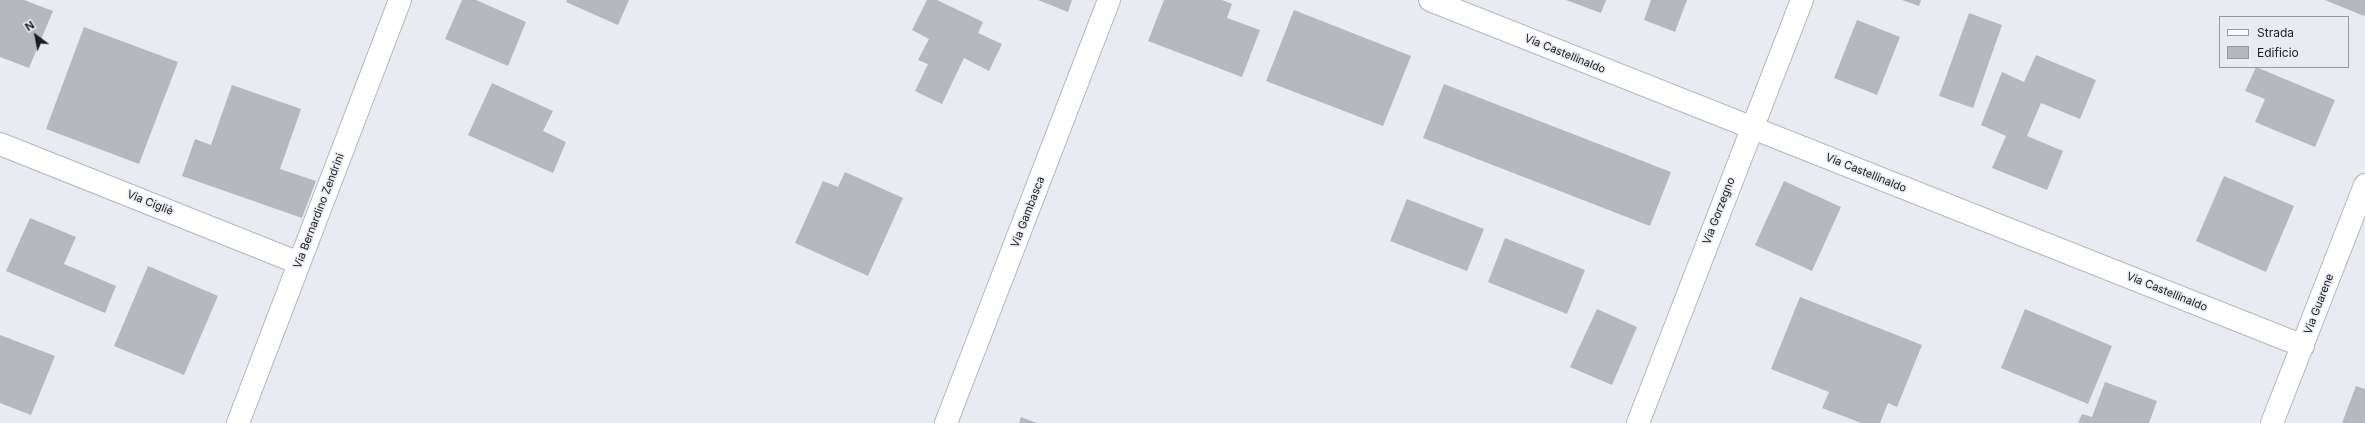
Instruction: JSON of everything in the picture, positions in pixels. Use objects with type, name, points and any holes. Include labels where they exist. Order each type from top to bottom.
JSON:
[{"type":"street","name":"Via Bernardino Zendrini","points":[[238,423],[400,0]]},
{"type":"street","name":"Via Gambasca","points":[[946,423],[1109,0]]},
{"type":"street","name":"Via Castellinaldo","points":[[1430,0],[2302,346]]},
{"type":"street","name":"Via Gorzegno","points":[[1638,423],[1802,0]]},
{"type":"street","name":"Via Cigliè","points":[[0,144],[299,262]]},
{"type":"street","name":"Via Guarene","points":[[2272,423],[2364,189]]},
{"type":"building","points":[[0,0],[24,0],[53,11],[29,68],[0,57]]},
{"type":"building","points":[[462,0],[476,0],[526,22],[508,66],[445,39]]},
{"type":"building","points":[[567,0],[629,0],[618,25],[566,2]]},
{"type":"building","points":[[927,0],[937,0],[983,22],[978,33],[1002,44],[989,71],[964,58],[942,104],[915,91],[928,64],[918,60],[929,39],[912,30]]},
{"type":"building","points":[[1038,0],[1072,0],[1068,12]]},
{"type":"building","points":[[1164,0],[1222,0],[1232,4],[1227,18],[1260,30],[1242,77],[1148,41]]},
{"type":"building","points":[[1566,0],[1606,0],[1601,13]]},
{"type":"building","points":[[1651,0],[1687,0],[1675,32],[1644,20]]},
{"type":"building","points":[[1902,0],[1921,0],[1919,6]]},
{"type":"building","points":[[2325,0],[2365,0],[2365,14],[2364,16]]},
{"type":"building","points":[[1294,10],[1411,56],[1383,126],[1266,81]]},
{"type":"building","points":[[1969,13],[2002,25],[1973,108],[1939,96]]},
{"type":"building","points":[[1857,20],[1900,37],[1877,95],[1834,78]]},
{"type":"building","points":[[84,27],[178,62],[139,164],[46,129]]},
{"type":"building","points":[[2036,55],[2096,80],[2080,119],[2041,103],[2027,136],[2063,151],[2047,190],[1992,168],[2006,136],[1981,125],[2002,72],[2024,82]]},
{"type":"building","points":[[2256,68],[2258,68],[2335,100],[2315,147],[2255,122],[2265,99],[2245,91]]},
{"type":"building","points":[[492,83],[553,111],[543,131],[566,142],[553,173],[468,135]]},
{"type":"building","points":[[1444,84],[1671,172],[1650,226],[1423,138]]},
{"type":"building","points":[[232,85],[301,109],[280,169],[316,181],[302,218],[182,176],[195,139],[211,145]]},
{"type":"building","points":[[845,172],[903,198],[868,276],[795,243],[823,181],[838,187]]},
{"type":"building","points":[[2224,176],[2294,206],[2266,272],[2196,241]]},
{"type":"building","points":[[1784,181],[1841,207],[1812,271],[1755,245]]},
{"type":"building","points":[[1407,199],[1484,229],[1467,271],[1390,241]]},
{"type":"building","points":[[30,218],[76,237],[64,264],[116,286],[105,313],[6,271]]},
{"type":"building","points":[[1505,238],[1585,270],[1567,314],[1488,282]]},
{"type":"building","points":[[148,266],[218,296],[184,375],[114,346]]},
{"type":"building","points":[[1800,297],[1922,345],[1897,407],[1888,403],[1880,423],[1861,423],[1822,408],[1829,392],[1771,369]]},
{"type":"building","points":[[1597,309],[1637,327],[1612,385],[1570,367]]},
{"type":"building","points":[[2025,309],[2112,346],[2088,404],[2001,368]]},
{"type":"building","points":[[0,335],[55,356],[31,415],[0,403]]},
{"type":"building","points":[[2105,382],[2157,401],[2149,423],[2078,423],[2082,414],[2092,417]]},
{"type":"building","points":[[2356,386],[2365,389],[2365,423],[2342,423]]},
{"type":"building","points":[[1021,417],[1037,423],[1019,423]]}]
